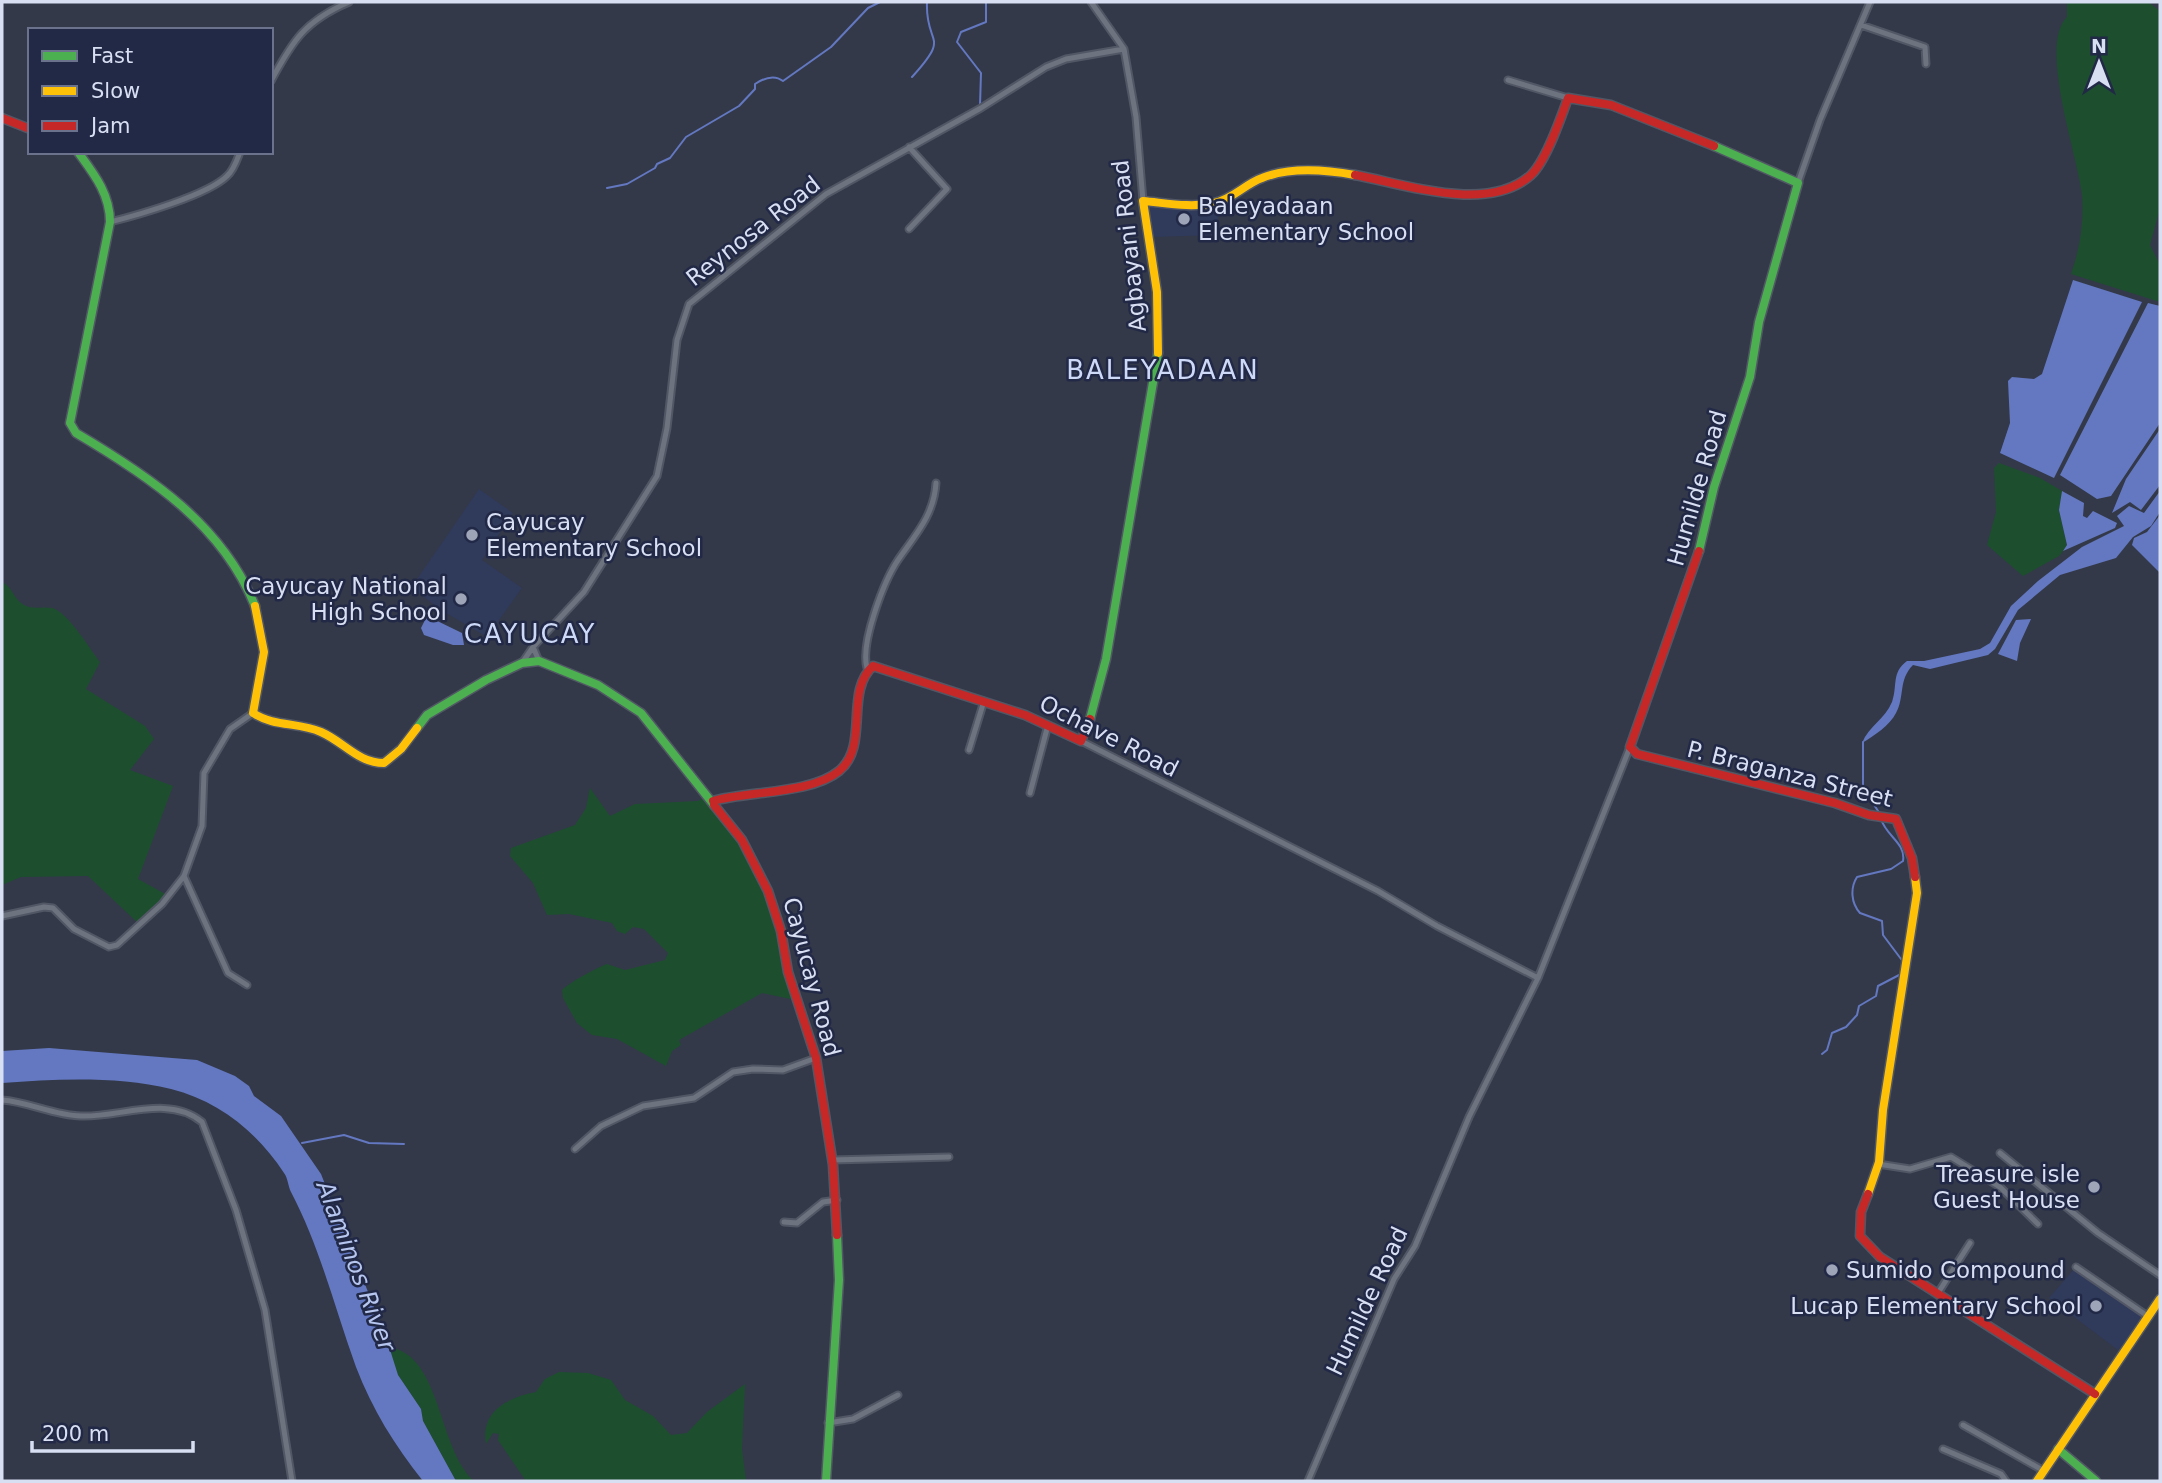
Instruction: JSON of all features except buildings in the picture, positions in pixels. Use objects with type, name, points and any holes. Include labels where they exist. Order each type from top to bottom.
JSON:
[{"type":"street","points":[[273,78],[308,24],[349,2]]},
{"type":"street","name":"Agbayani Road","points":[[1081,741],[1093,713],[1107,656],[1127,519],[1155,375],[1159,323],[1143,201],[1136,117],[1124,49],[1091,2]]},
{"type":"street","name":"Humilde Road","points":[[1308,1481],[1394,1279],[1415,1246],[1461,1137],[1538,978],[1630,747],[1698,557],[1714,487],[1750,377],[1759,322],[1798,183],[1820,120],[1870,2]]},
{"type":"street","points":[[1861,25],[1924,46],[1926,64]]},
{"type":"street","name":"Reynosa Road","points":[[523,663],[533,647],[584,592],[657,476],[667,428],[677,340],[689,304],[766,245],[815,201],[981,108],[1046,67],[1066,58],[1124,49]]},
{"type":"street","points":[[1508,80],[1568,98],[1580,97],[1612,106],[1798,183]]},
{"type":"street","points":[[1143,201],[1220,202],[1261,177],[1295,172],[1342,172],[1409,188],[1454,194],[1488,191],[1516,184],[1532,174],[1568,98]]},
{"type":"street","points":[[2,118],[28,128]]},
{"type":"street","points":[[909,147],[947,189],[909,229]]},
{"type":"street","points":[[2,916],[44,907],[54,908],[74,929],[105,946],[113,946],[162,904],[184,876],[202,827],[204,773],[230,729],[253,713],[252,705],[264,647],[253,596],[206,530],[167,489],[76,433],[70,423],[90,309],[110,222],[110,207],[98,179],[79,154]]},
{"type":"street","points":[[110,222],[137,215],[208,188],[229,175],[239,154]]},
{"type":"street","points":[[713,801],[738,794],[828,779],[838,774],[850,757],[861,680],[867,668],[866,644],[898,560],[932,510],[936,483]]},
{"type":"street","points":[[533,647],[538,661]]},
{"type":"street","name":"Cayucay Road","points":[[253,713],[264,720],[321,732],[365,760],[384,763],[401,749],[427,715],[469,688],[523,663],[538,661],[598,685],[641,713],[713,801],[742,840],[768,891],[781,931],[788,972],[816,1058],[837,1200],[839,1280],[828,1423],[827,1481]]},
{"type":"street","name":"Ochave Road","points":[[867,668],[883,667],[1048,725],[1368,886],[1447,932],[1538,978]]},
{"type":"street","points":[[969,750],[984,701]]},
{"type":"street","points":[[1030,793],[1048,725]]},
{"type":"street","name":"P. Braganza Street","points":[[1630,747],[1637,754],[1880,815],[1894,816],[1897,821],[1912,858],[1918,884],[1878,1164],[1861,1212],[1860,1236],[1880,1257],[1938,1293]]},
{"type":"street","points":[[184,876],[228,973],[247,985]]},
{"type":"street","points":[[575,1149],[601,1126],[643,1106],[694,1098],[733,1072],[753,1069],[783,1070],[816,1058]]},
{"type":"street","points":[[2,1100],[59,1114],[81,1116],[108,1116],[139,1109],[177,1111],[202,1122],[236,1210],[265,1310],[292,1481]]},
{"type":"street","points":[[2000,1153],[2098,1233],[2160,1275]]},
{"type":"street","points":[[832,1160],[949,1157]]},
{"type":"street","points":[[1878,1164],[1910,1169],[1951,1157],[2000,1187],[2038,1224]]},
{"type":"street","points":[[784,1222],[797,1223],[823,1202],[837,1200]]},
{"type":"street","points":[[1970,1242],[1938,1293],[2095,1394]]},
{"type":"street","points":[[2076,1267],[2149,1317]]},
{"type":"street","points":[[2037,1481],[2160,1299]]},
{"type":"street","points":[[828,1423],[853,1419],[898,1395]]},
{"type":"street","points":[[1963,1425],[2044,1471]]},
{"type":"street","points":[[1943,1449],[2001,1474],[2006,1481]]},
{"type":"street","points":[[2058,1449],[2096,1481]]},
{"type":"shaded area","name":"Baleyadaan Elementary School","points":[[1147,200],[1218,203],[1218,235],[1152,237]]},
{"type":"shaded area","points":[[479,489],[513,513],[482,560],[522,588],[487,637],[441,610],[416,591],[413,585]]},
{"type":"shaded area","name":"Lucap Elementary School","points":[[2075,1268],[2145,1315],[2118,1350],[2049,1298]]},
{"type":"green space","points":[[2067,2],[2148,2],[2160,11],[2160,208],[2150,245],[2160,265],[2160,302],[2071,274],[2081,235],[2082,195],[2058,75],[2059,31],[2067,17]]},
{"type":"green space","points":[[1999,463],[2040,478],[2062,491],[2059,510],[2067,546],[2059,556],[2023,576],[1987,545],[1996,512],[1994,468]]},
{"type":"green space","points":[[2,582],[24,605],[52,608],[71,623],[100,662],[86,689],[145,726],[154,739],[130,770],[173,786],[138,879],[167,895],[138,923],[88,876],[21,877],[2,885]]},
{"type":"green space","points":[[590,788],[610,816],[635,804],[698,801],[710,795],[734,824],[762,871],[773,899],[782,944],[800,1001],[762,993],[679,1040],[681,1045],[672,1051],[666,1066],[617,1039],[592,1035],[577,1023],[563,998],[562,990],[607,964],[625,970],[665,960],[668,953],[644,929],[633,927],[625,934],[617,931],[612,923],[569,914],[547,915],[533,883],[510,856],[511,848],[575,825],[586,808]]},
{"type":"green space","points":[[388,1347],[406,1353],[419,1366],[462,1466],[474,1481],[456,1481],[423,1421],[421,1409],[398,1375]]},
{"type":"green space","points":[[559,1372],[588,1373],[611,1380],[625,1400],[653,1416],[671,1435],[687,1433],[707,1412],[745,1384],[742,1449],[746,1481],[526,1481],[498,1440],[499,1434],[493,1433],[486,1444],[487,1423],[506,1402],[536,1392],[545,1379]]},
{"type":"water","points":[[2073,280],[2142,302],[2054,478],[2000,453],[2010,423],[2008,381],[2012,377],[2034,379],[2042,374]]},
{"type":"water","points":[[2148,303],[2160,306],[2160,423],[2111,496],[2097,499],[2060,475]]},
{"type":"water","points":[[2160,429],[2160,485],[2141,510],[2130,502],[2112,513],[2126,479]]},
{"type":"water","points":[[2062,491],[2084,503],[2083,516],[2087,518],[2093,511],[2117,523],[2115,528],[2063,551],[2067,545],[2059,510]]},
{"type":"water","points":[[2160,491],[2160,512],[2151,526],[2133,537],[2116,558],[2060,575],[2018,610],[1995,649],[1988,655],[1930,669],[1913,665],[1905,677],[1899,707],[1893,717],[1881,730],[1862,743],[1889,708],[1897,675],[1907,661],[1924,661],[1980,649],[1990,643],[2011,606],[2038,581],[2082,547],[2124,526],[2117,516],[2129,506],[2144,513]]},
{"type":"water","points":[[2160,515],[2159,572],[2132,545],[2134,538],[2147,532]]},
{"type":"water","points":[[427,616],[462,633],[464,645],[453,645],[424,635],[421,628]]},
{"type":"water","points":[[2031,619],[2020,643],[2017,661],[1998,654],[2016,620]]},
{"type":"water","name":"Alaminos River","points":[[49,1048],[197,1060],[235,1076],[249,1086],[254,1096],[281,1116],[321,1174],[386,1337],[398,1375],[421,1409],[423,1421],[456,1481],[423,1481],[385,1427],[356,1367],[319,1256],[286,1177],[262,1144],[221,1110],[189,1094],[171,1089],[108,1080],[2,1083],[2,1051]]},
{"type":"waterway","points":[[607,188],[627,184],[670,158],[686,137],[739,106],[755,89],[755,84],[769,78],[783,81],[831,47],[868,8],[880,2]]},
{"type":"waterway","points":[[912,77],[934,46],[927,16],[927,2]]},
{"type":"waterway","points":[[980,105],[981,73],[957,42],[961,32],[986,22],[986,2]]},
{"type":"waterway","points":[[1863,742],[1863,788],[1880,814]]},
{"type":"waterway","points":[[1881,819],[1902,849],[1903,861],[1891,869],[1857,877],[1853,886],[1853,900],[1860,913],[1882,921],[1883,935],[1904,963]]},
{"type":"waterway","points":[[1822,1054],[1827,1050],[1832,1033],[1846,1027],[1857,1015],[1859,1006],[1876,996],[1878,986],[1901,974]]},
{"type":"waterway","points":[[302,1143],[344,1135],[369,1143],[404,1144]]},
{"type":"traffic: fast","points":[[1699,551],[1714,487],[1750,377],[1759,322],[1798,183],[1714,146]]},
{"type":"traffic: fast","points":[[79,154],[104,193],[110,222],[70,423],[76,433],[156,485],[204,527],[241,577],[255,606]]},
{"type":"traffic: fast","points":[[1090,719],[1106,659],[1158,353]]},
{"type":"traffic: fast","points":[[417,728],[427,715],[486,680],[522,663],[539,661],[598,685],[641,713],[714,805]]},
{"type":"traffic: fast","points":[[826,1481],[839,1280],[837,1235]]},
{"type":"traffic: fast","points":[[2058,1449],[2096,1481]]},
{"type":"traffic: slow","points":[[1158,353],[1157,292],[1143,201],[1187,205],[1214,203],[1256,181],[1284,172],[1320,171],[1355,175]]},
{"type":"traffic: slow","points":[[255,606],[264,652],[253,713],[269,720],[321,732],[366,760],[384,763],[401,749],[417,728]]},
{"type":"traffic: slow","points":[[1868,1194],[1879,1162],[1883,1110],[1917,893],[1915,877]]},
{"type":"traffic: slow","points":[[2037,1481],[2160,1299]]},
{"type":"traffic: jam","points":[[1355,175],[1421,189],[1470,195],[1513,187],[1531,175],[1542,160],[1568,98],[1611,105],[1714,146]]},
{"type":"traffic: jam","points":[[2,118],[28,128]]},
{"type":"traffic: jam","points":[[1699,551],[1630,747],[1637,754],[1835,803],[1869,815],[1896,819],[1912,858],[1915,877]]},
{"type":"traffic: jam","points":[[713,801],[796,788],[812,784],[839,771],[853,748],[860,690],[864,677],[873,666],[1025,715],[1081,741],[1090,719]]},
{"type":"traffic: jam","points":[[714,805],[742,840],[768,891],[781,931],[788,972],[816,1058],[833,1165],[837,1235]]},
{"type":"traffic: jam","points":[[1868,1194],[1861,1212],[1860,1236],[1880,1257],[2095,1394]]},
{"type":"place","name":"Baleyadaan Elementary School","points":[[1184,219]]},
{"type":"place","name":"Cayucay Elementary School","points":[[472,535]]},
{"type":"place","name":"Cayucay National High School","points":[[461,599]]},
{"type":"place","name":"Treasure isle Guest House","points":[[2094,1187]]},
{"type":"place","name":"Sumido Compound","points":[[1832,1270]]},
{"type":"place","name":"Lucap Elementary School","points":[[2096,1306]]},
{"type":"district","name":"BALEYADAAN","points":[[1163,370]]},
{"type":"district","name":"CAYUCAY","points":[[530,634]]}]
